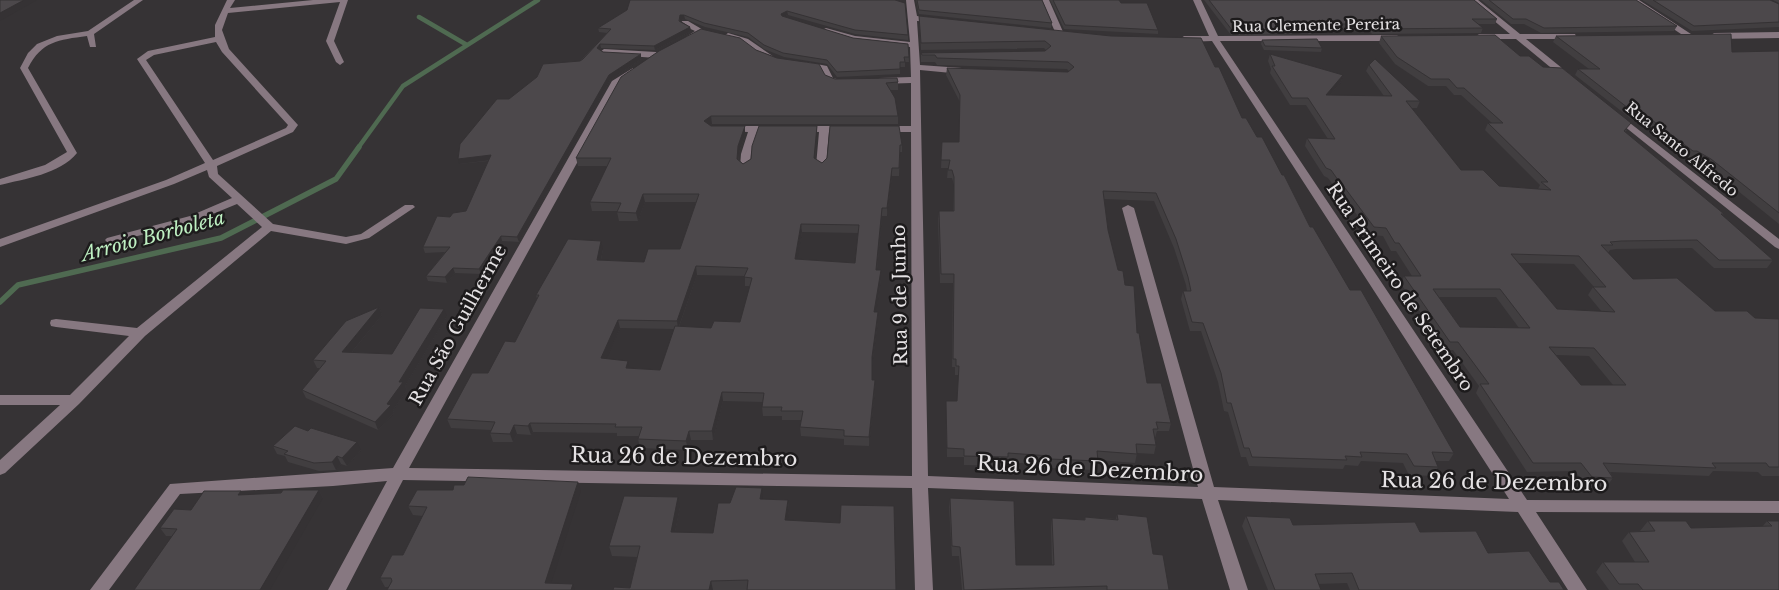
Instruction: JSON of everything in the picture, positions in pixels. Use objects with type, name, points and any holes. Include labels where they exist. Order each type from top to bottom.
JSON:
[{"type":"street","points":[[0,182],[53,165],[67,159],[72,153],[24,68],[33,51],[46,43],[64,36],[90,33],[138,0]]},
{"type":"street","points":[[0,243],[170,182],[290,130],[293,125],[218,39],[218,26],[231,0]]},
{"type":"street","points":[[225,11],[338,0]]},
{"type":"street","points":[[340,62],[330,41],[344,0]]},
{"type":"street","points":[[1045,0],[1060,34]]},
{"type":"street","name":"Rua Primeiro de Setembro","points":[[1197,0],[1215,40],[1578,590]]},
{"type":"street","points":[[1473,0],[1579,86]]},
{"type":"street","points":[[1634,0],[1690,36]]},
{"type":"street","name":"Rua 9 de Junho","points":[[908,2],[914,18],[916,60],[920,482],[924,590]]},
{"type":"street","points":[[914,18],[943,21]]},
{"type":"street","points":[[686,23],[709,33],[745,41],[760,53],[781,61]]},
{"type":"street","points":[[818,28],[854,38],[916,60],[974,71]]},
{"type":"street","points":[[1050,32],[1070,34]]},
{"type":"street","points":[[90,33],[93,45]]},
{"type":"street","points":[[677,46],[709,33]]},
{"type":"street","points":[[1670,36],[1779,35]]},
{"type":"street","points":[[1468,37],[1584,36]]},
{"type":"street","name":"Rua Clemente Pereira","points":[[1177,39],[1410,38]]},
{"type":"street","points":[[218,39],[151,53],[141,59],[211,164],[213,175],[269,226],[346,241],[365,236],[409,207]]},
{"type":"street","name":"Rua São Guilherme","points":[[337,590],[398,474],[617,81],[659,53],[604,52]]},
{"type":"street","points":[[866,81],[916,60]]},
{"type":"street","points":[[796,63],[824,68],[830,80],[856,81]]},
{"type":"street","name":"Rua Santo Alfredo","points":[[1610,110],[1779,245]]},
{"type":"street","points":[[712,129],[916,129]]},
{"type":"street","points":[[745,167],[746,154],[754,129]]},
{"type":"street","points":[[821,166],[824,129]]},
{"type":"street","points":[[111,240],[194,218],[239,199]]},
{"type":"street","points":[[1128,208],[1208,495],[1238,590]]},
{"type":"street","points":[[0,469],[74,400],[140,333],[269,226]]},
{"type":"street","points":[[56,323],[140,333]]},
{"type":"street","points":[[0,400],[74,400]]},
{"type":"street","name":"Rua 26 de Dezembro","points":[[99,590],[176,488],[333,480],[398,474],[920,482],[1208,495],[1524,506],[1779,507]]},
{"type":"building","points":[[0,0],[24,0],[0,13]]},
{"type":"building","points":[[630,0],[895,0],[905,3],[908,35],[855,30],[787,11],[781,14],[782,16],[853,38],[908,44],[909,57],[904,57],[905,62],[900,62],[900,69],[837,72],[827,60],[783,53],[764,45],[748,33],[704,23],[684,15],[680,15],[679,21],[690,27],[654,46],[600,44],[597,48],[603,52],[641,54],[609,75],[517,237],[501,236],[479,269],[453,268],[445,277],[426,276],[450,247],[423,247],[437,216],[450,217],[453,213],[466,211],[491,155],[458,159],[460,144],[497,99],[509,99],[537,77],[543,64],[580,61],[583,59],[611,29],[598,28],[627,10]]},
{"type":"building","points":[[917,0],[1042,0],[1052,23],[919,10]]},
{"type":"building","points":[[1053,0],[1119,0],[1121,3],[1147,3],[1158,30],[1065,25]]},
{"type":"building","points":[[1209,0],[1474,0],[1497,19],[1472,19],[1483,28],[1374,29],[1370,24],[1310,24],[1313,29],[1232,30]]},
{"type":"building","points":[[1489,0],[1636,0],[1677,26],[1544,28],[1526,19],[1513,19]]},
{"type":"building","points":[[1653,0],[1770,0],[1779,4],[1779,22],[1694,26]]},
{"type":"building","points":[[919,16],[1111,36],[1201,38],[1215,67],[1219,67],[1242,118],[1246,118],[1257,137],[1262,137],[1282,175],[1284,175],[1310,227],[1313,227],[1350,290],[1361,290],[1454,453],[1432,452],[1438,467],[1414,466],[1407,454],[1360,452],[1362,457],[1345,456],[1347,460],[1252,457],[1249,448],[1244,448],[1231,403],[1227,403],[1221,373],[1203,323],[1192,322],[1183,291],[1191,291],[1188,277],[1176,239],[1156,193],[1103,191],[1108,230],[1118,270],[1123,271],[1125,285],[1134,286],[1137,333],[1139,333],[1147,383],[1161,383],[1171,423],[1156,422],[1158,429],[1153,429],[1156,445],[1136,444],[1137,454],[1097,451],[1098,461],[1050,459],[1050,456],[1008,453],[1008,457],[964,456],[964,449],[947,448],[946,401],[957,401],[959,366],[956,366],[956,359],[953,359],[954,274],[941,274],[939,211],[954,211],[954,177],[952,170],[948,170],[950,160],[941,160],[942,142],[959,142],[960,95],[947,68],[1068,72],[1074,67],[1068,62],[937,58],[935,55],[922,55],[921,53],[1045,51],[1051,46],[1045,41],[921,43]]},
{"type":"building","points":[[701,29],[740,38],[756,50],[777,58],[819,64],[825,75],[835,79],[897,78],[898,82],[886,83],[895,98],[898,116],[711,116],[704,121],[711,126],[745,126],[738,146],[737,159],[743,164],[751,159],[752,146],[759,126],[817,126],[814,158],[822,163],[827,158],[830,126],[899,126],[902,145],[900,145],[899,168],[892,168],[887,208],[882,208],[876,270],[881,270],[874,312],[878,312],[872,357],[872,380],[875,380],[869,437],[844,436],[844,430],[800,427],[803,411],[781,411],[782,407],[762,407],[764,393],[722,392],[712,431],[689,431],[686,441],[638,439],[642,427],[615,427],[616,424],[530,423],[528,426],[514,425],[510,434],[490,433],[495,422],[447,419],[472,373],[488,373],[505,341],[515,342],[539,295],[536,295],[568,239],[601,241],[597,260],[644,262],[648,249],[680,249],[699,194],[643,194],[636,213],[617,212],[621,203],[590,202],[611,158],[576,158],[621,77],[659,51]],"holes":[[[801,224],[859,225],[855,263],[795,259]],[[696,266],[748,268],[744,277],[752,278],[740,322],[714,321],[711,328],[675,326],[660,370],[626,368],[628,361],[601,358],[618,320],[677,321]]]},
{"type":"building","points":[[1731,34],[1732,52],[1779,51],[1779,213],[1711,159],[1697,151],[1693,151],[1640,111],[1637,115],[1578,69],[1600,69],[1556,36]]},
{"type":"building","points":[[1495,35],[1520,56],[1529,56],[1543,67],[1562,68],[1631,123],[1624,131],[1724,214],[1721,214],[1773,260],[1719,260],[1697,240],[1621,241],[1610,242],[1613,245],[1601,245],[1633,279],[1677,278],[1715,311],[1747,311],[1755,318],[1779,319],[1779,467],[1769,467],[1766,463],[1712,463],[1716,468],[1603,463],[1613,478],[1592,477],[1581,463],[1533,463],[1480,384],[1489,384],[1458,342],[1450,342],[1404,276],[1421,276],[1399,243],[1395,243],[1386,228],[1374,227],[1331,170],[1326,168],[1307,138],[1335,139],[1308,98],[1292,98],[1272,66],[1275,66],[1270,54],[1343,75],[1326,95],[1392,96],[1369,65],[1375,59],[1420,101],[1406,101],[1461,170],[1483,170],[1499,186],[1551,190],[1541,182],[1548,182],[1488,123],[1503,123],[1464,88],[1457,88],[1449,79],[1431,79],[1397,57],[1381,36]],"holes":[[[1511,254],[1579,256],[1606,287],[1593,287],[1615,312],[1557,309]],[[1433,289],[1500,289],[1530,328],[1460,327]],[[1549,347],[1594,348],[1626,385],[1581,385]]]},
{"type":"building","points":[[1317,39],[1322,48],[1265,46],[1262,40]]},
{"type":"building","points":[[379,307],[342,352],[392,354],[420,308],[444,309],[399,382],[403,382],[387,404],[391,405],[375,422],[302,390],[326,361],[313,360],[346,321]]},
{"type":"building","points":[[295,426],[308,431],[311,428],[357,442],[342,458],[337,456],[332,462],[314,463],[284,454],[288,451],[273,446]]},
{"type":"building","points":[[468,477],[578,482],[545,583],[573,584],[571,590],[387,590],[392,581],[391,578],[380,578],[392,555],[403,555],[427,507],[408,506],[417,490],[453,490],[454,485],[464,485]]},
{"type":"building","points":[[736,487],[762,488],[760,499],[788,500],[785,520],[840,523],[841,505],[894,506],[896,590],[747,590],[748,580],[711,581],[709,590],[613,590],[614,587],[630,588],[640,546],[609,546],[624,496],[678,497],[671,532],[713,533],[718,503],[730,503]]},
{"type":"building","points":[[283,490],[319,490],[260,590],[134,590],[177,529],[160,528],[174,509],[191,510],[204,491],[241,491],[238,495],[281,493]]},
{"type":"building","points":[[950,498],[1014,501],[1016,565],[1054,565],[1052,518],[1085,520],[1085,517],[1118,520],[1117,514],[1147,517],[1153,554],[1163,555],[1169,590],[1107,590],[1107,586],[964,590],[960,547],[952,546]]},
{"type":"building","points":[[1246,516],[1290,518],[1293,525],[1415,522],[1420,532],[1476,531],[1488,553],[1529,551],[1550,582],[1559,582],[1564,590],[1359,590],[1352,573],[1315,574],[1321,590],[1275,590]]},
{"type":"building","points":[[1648,521],[1686,521],[1691,528],[1772,526],[1767,521],[1779,521],[1779,590],[1643,590],[1638,584],[1619,584],[1603,562],[1649,562],[1629,532],[1655,531]]},
{"type":"waterway","name":"Arroio Borboleta","points":[[358,148],[403,86],[538,0]]},
{"type":"waterway","points":[[419,17],[467,45]]},
{"type":"waterway","name":"Arroio Borboleta","points":[[0,302],[18,285],[221,238],[336,179],[359,147]]}]
